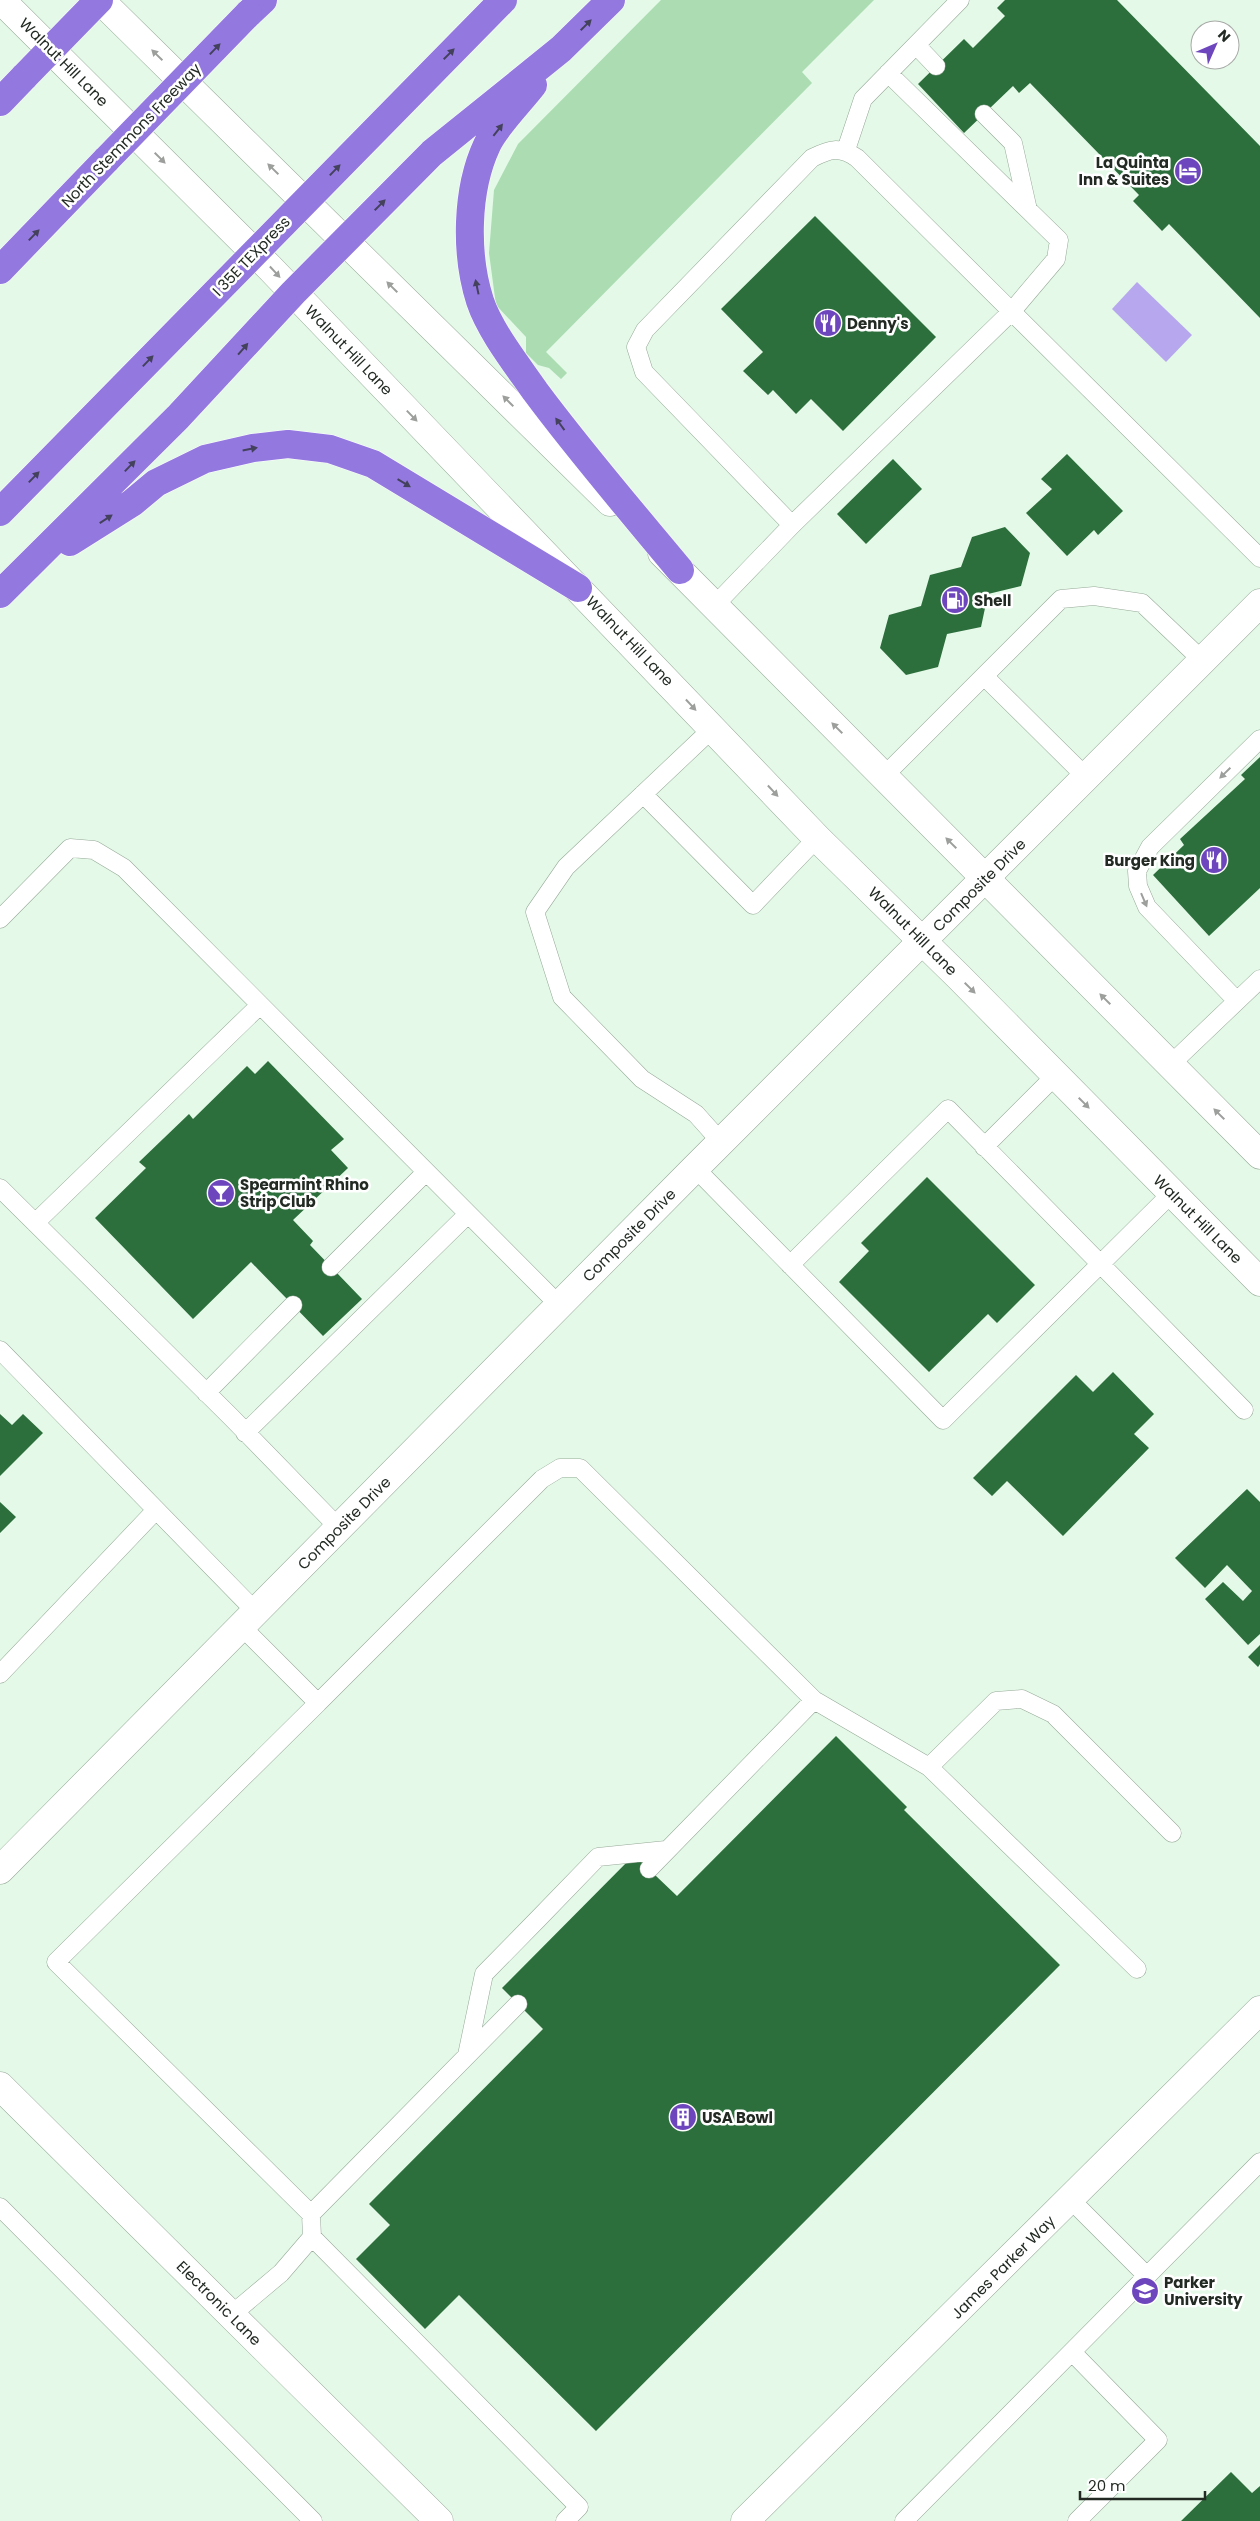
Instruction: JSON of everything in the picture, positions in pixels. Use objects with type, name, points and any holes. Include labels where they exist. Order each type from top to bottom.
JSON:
[{"type":"highway","points":[[0,102],[100,0]]},
{"type":"highway","name":"I 35E TEXpress","points":[[0,512],[503,0]]},
{"type":"highway","points":[[0,594],[227,366],[293,293],[432,153],[561,49],[610,0]]},
{"type":"highway","name":"North Stemmons Freeway","points":[[0,270],[255,7]]},
{"type":"highway","points":[[561,49],[487,144],[474,185],[470,225],[472,265],[480,302],[508,353],[576,446],[680,570]]},
{"type":"highway","points":[[21,574],[132,503],[156,483],[205,459],[252,448],[288,444],[330,449],[373,464],[578,588]]},
{"type":"main road","name":"Walnut Hill Lane","points":[[1,0],[293,293],[817,838],[923,941],[1260,1282]]},
{"type":"main road","points":[[100,0],[680,570],[1170,1065],[1258,1149]]},
{"type":"main road","name":"Composite Drive","points":[[0,1870],[695,1168],[1260,603]]},
{"type":"main road","name":"James Parker Way","points":[[745,2521],[1260,2010]]},
{"type":"main road","name":"Electronic Lane","points":[[0,2086],[439,2521]]},
{"type":"lane","points":[[846,150],[863,98],[960,0]]},
{"type":"lane","points":[[916,45],[936,66]]},
{"type":"lane","points":[[715,605],[792,524],[1012,311],[1056,259],[1058,240],[888,73]]},
{"type":"lane","points":[[984,114],[1013,143],[1028,210]]},
{"type":"lane","points":[[792,524],[644,372],[636,347],[645,330],[812,158],[828,150],[846,150],[1012,311],[1260,558]]},
{"type":"lane","points":[[884,776],[1061,599],[1094,596],[1142,602],[1203,661]]},
{"type":"lane","points":[[984,676],[1086,777]]},
{"type":"lane","points":[[713,728],[566,867],[535,912],[562,997],[642,1079],[696,1114],[721,1142]]},
{"type":"lane","points":[[1237,1001],[1147,907],[1138,886],[1137,871],[1150,847],[1260,739]]},
{"type":"lane","points":[[643,794],[753,905],[817,838]]},
{"type":"lane","points":[[0,919],[70,848],[94,850],[124,868],[559,1305]]},
{"type":"lane","points":[[1170,1065],[1260,979]]},
{"type":"lane","points":[[35,1223],[260,1005]]},
{"type":"lane","points":[[984,1147],[1056,1075]]},
{"type":"lane","points":[[790,1265],[948,1109],[1244,1410]]},
{"type":"lane","points":[[695,1168],[943,1420],[1172,1193]]},
{"type":"lane","points":[[331,1267],[426,1172]]},
{"type":"lane","points":[[0,1188],[339,1528]]},
{"type":"lane","points":[[246,1433],[468,1214]]},
{"type":"lane","points":[[206,1393],[293,1305]]},
{"type":"lane","points":[[0,1350],[156,1510],[318,1703]]},
{"type":"lane","points":[[565,2521],[579,2507],[312,2236],[311,2214],[56,1962],[542,1479],[560,1468],[580,1468],[814,1700],[929,1767],[1136,1969]]},
{"type":"lane","points":[[0,1674],[156,1510]]},
{"type":"lane","points":[[929,1767],[996,1701],[1022,1699],[1053,1714],[1172,1833]]},
{"type":"lane","points":[[649,1869],[814,1700]]},
{"type":"lane","points":[[467,2055],[484,1974],[598,1857],[666,1850]]},
{"type":"lane","points":[[311,2214],[518,2004]]},
{"type":"lane","points":[[904,2521],[1260,2162]]},
{"type":"lane","points":[[1070,2200],[1147,2276]]},
{"type":"lane","points":[[0,2206],[313,2521]]},
{"type":"lane","points":[[231,2315],[280,2273],[312,2236]]},
{"type":"lane","points":[[1072,2352],[1158,2440],[1077,2521]]},
{"type":"green space","points":[[661,0],[874,0],[802,72],[812,83],[546,352],[567,373],[561,379],[549,368],[538,365],[526,353],[526,337],[496,305],[489,253],[494,190],[518,144]]},
{"type":"shaded area","points":[[1137,282],[1192,335],[1166,362],[1112,309]]},
{"type":"building","name":"La Quinta Inn & Suites","points":[[1005,0],[1117,0],[1260,146],[1260,318],[1169,224],[1162,231],[1133,201],[1139,195],[1030,83],[1019,93],[1013,86],[964,133],[918,84],[964,39],[973,48],[1005,16],[997,8]]},
{"type":"building","name":"Denny's","points":[[815,216],[936,337],[843,431],[811,399],[796,414],[773,390],[768,395],[743,371],[763,352],[721,309]]},
{"type":"building","points":[[1067,454],[1123,511],[1098,535],[1094,530],[1067,556],[1026,513],[1052,489],[1041,479]]},
{"type":"building","points":[[893,459],[922,489],[866,544],[837,514]]},
{"type":"building","name":"Shell","points":[[1005,527],[1030,553],[1021,586],[988,594],[981,627],[947,634],[938,667],[906,675],[880,648],[889,615],[921,606],[930,575],[961,567],[972,537]]},
{"type":"building","name":"Burger King","points":[[1260,757],[1260,888],[1209,936],[1153,875],[1184,845],[1180,839],[1245,779],[1241,775]]},
{"type":"building","name":"Spearmint Rhino Strip Club","points":[[268,1061],[344,1139],[331,1150],[348,1168],[293,1220],[313,1241],[310,1245],[362,1299],[323,1336],[251,1262],[193,1319],[95,1218],[146,1168],[139,1162],[189,1114],[193,1119],[247,1066],[255,1074]]},
{"type":"building","points":[[927,1177],[1035,1285],[997,1323],[988,1314],[929,1372],[839,1282],[869,1251],[861,1243]]},
{"type":"building","points":[[1113,1372],[1154,1414],[1134,1434],[1149,1448],[1063,1536],[1007,1481],[992,1496],[973,1478],[1076,1375],[1093,1392]]},
{"type":"building","points":[[0,1414],[12,1425],[23,1414],[43,1433],[0,1476]]},
{"type":"building","points":[[1247,1489],[1260,1502],[1260,1634],[1248,1645],[1205,1599],[1223,1582],[1243,1601],[1252,1591],[1227,1565],[1205,1588],[1175,1558]]},
{"type":"building","points":[[0,1502],[16,1517],[0,1533]]},
{"type":"building","points":[[1260,1645],[1260,1664],[1258,1667],[1248,1657]]},
{"type":"building","name":"USA Bowl","points":[[836,1736],[907,1807],[904,1810],[1060,1965],[596,2431],[459,2295],[425,2329],[356,2259],[390,2225],[369,2204],[543,2029],[502,1988],[634,1855],[677,1896]]},
{"type":"building","points":[[1231,2472],[1252,2493],[1260,2486],[1260,2521],[1181,2521]]},
{"type":"place","name":"La Quinta Inn & Suites","points":[[1188,171]]},
{"type":"place","name":"Denny's","points":[[828,323]]},
{"type":"place","name":"Shell","points":[[955,600]]},
{"type":"place","name":"Burger King","points":[[1214,860]]},
{"type":"place","name":"Spearmint Rhino Strip Club","points":[[221,1193]]},
{"type":"place","name":"USA Bowl","points":[[683,2117]]},
{"type":"place","name":"Parker University","points":[[1145,2291]]}]
